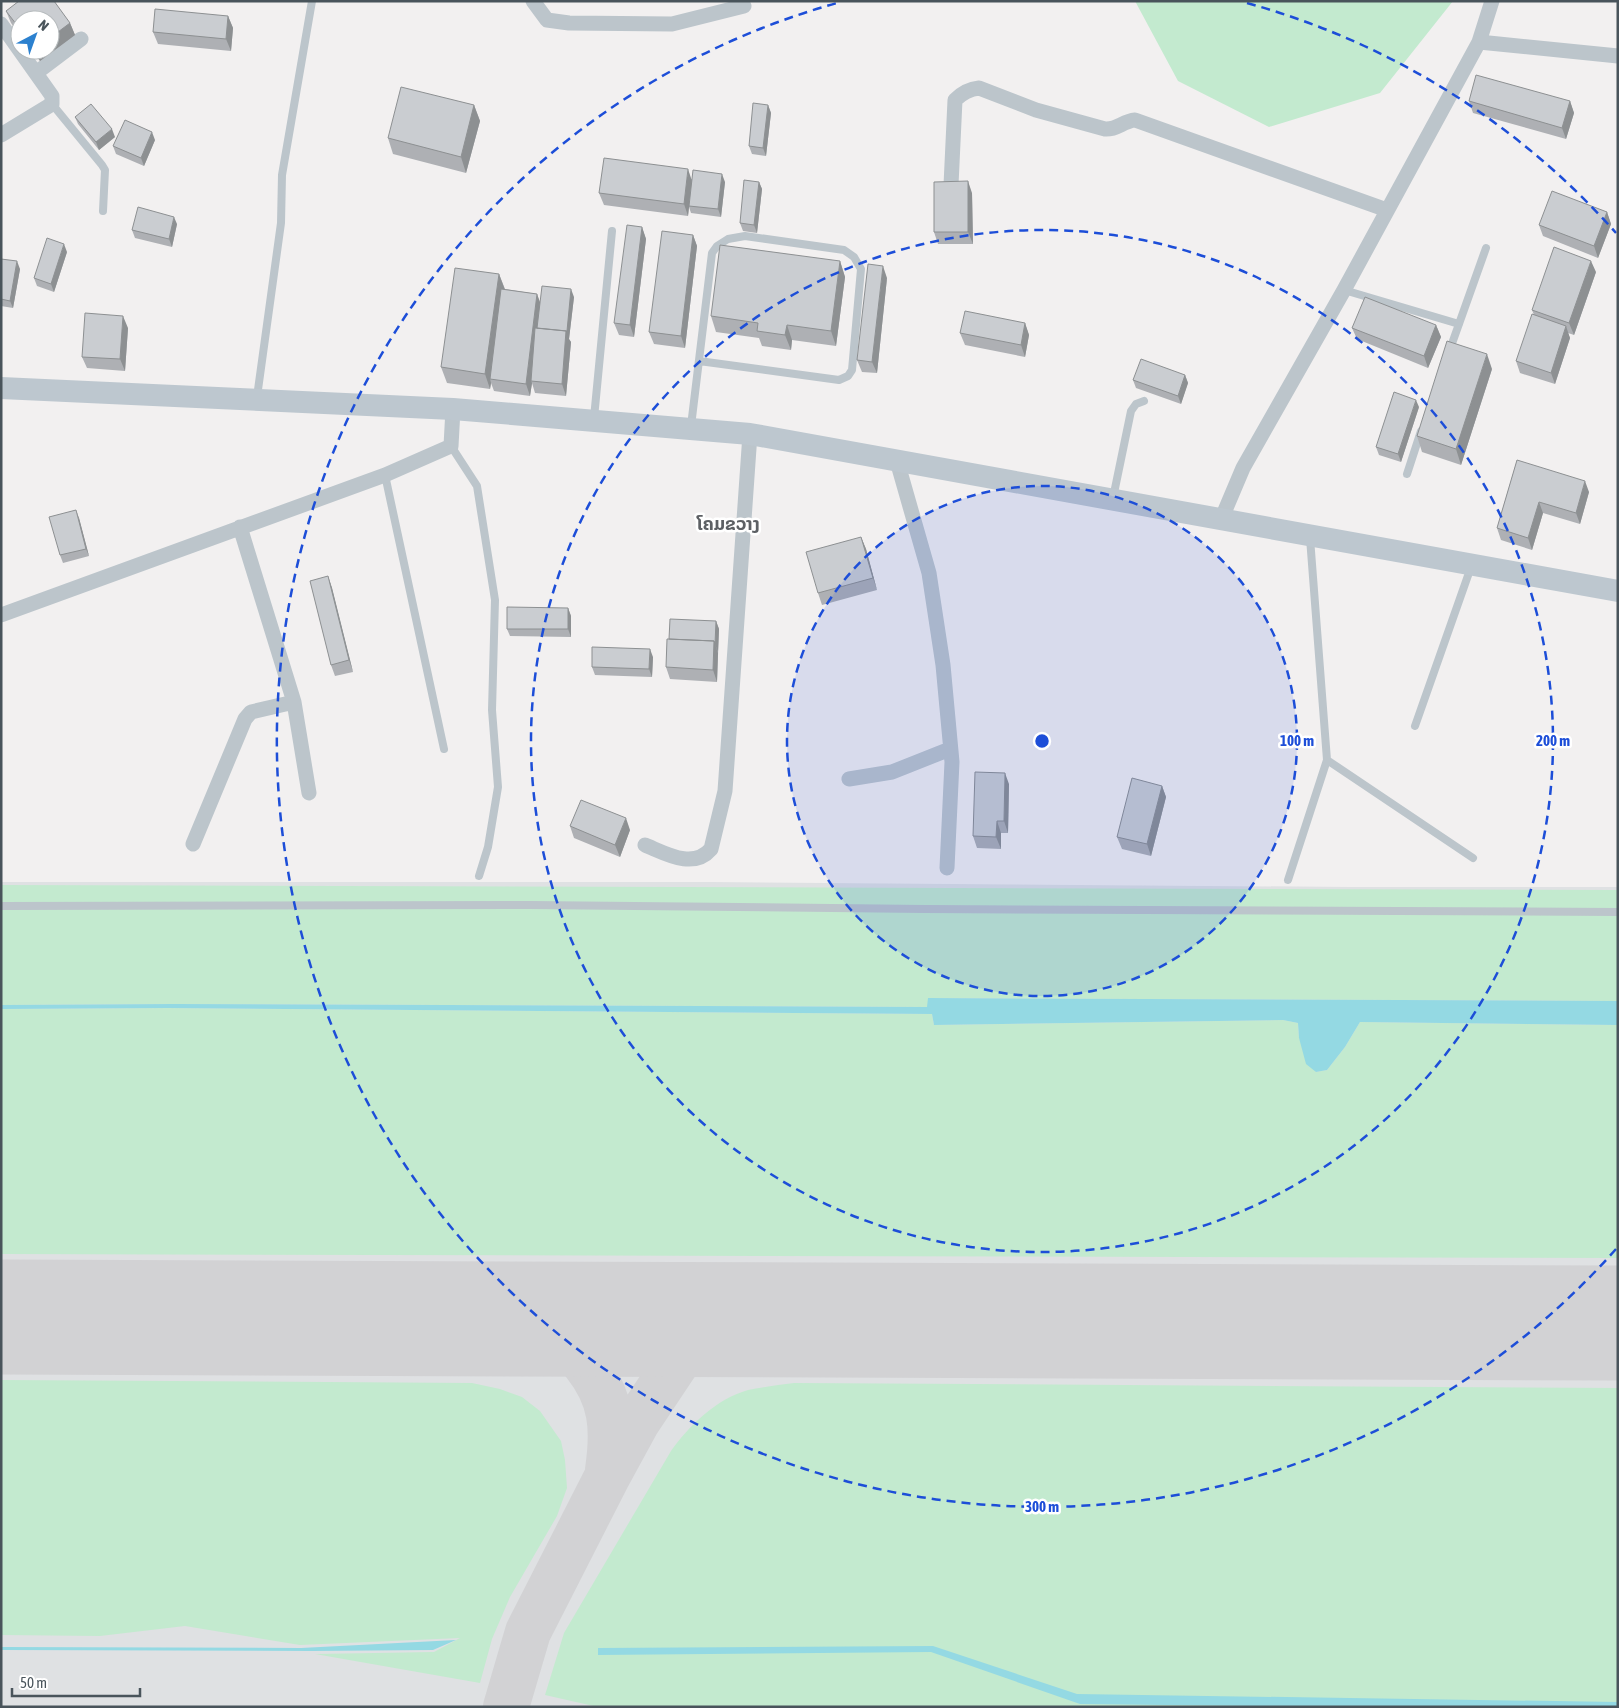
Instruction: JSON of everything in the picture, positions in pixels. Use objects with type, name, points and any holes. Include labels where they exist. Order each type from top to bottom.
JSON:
[{"type":"main road","points":[[1,388],[453,409],[750,434],[1618,591]]},
{"type":"street","points":[[532,1],[547,20],[569,24],[672,24],[744,6]]},
{"type":"street","points":[[1221,520],[1243,468],[1344,290],[1479,42],[1492,1]]},
{"type":"street","points":[[1,24],[52,96],[52,104],[1,135]]},
{"type":"street","points":[[36,73],[81,39]]},
{"type":"street","points":[[1479,42],[1618,56]]},
{"type":"street","points":[[951,186],[955,100],[962,94],[978,88],[1036,110],[1105,129],[1112,130],[1127,121],[1135,120],[1387,210]]},
{"type":"street","points":[[1,616],[386,474],[451,446],[453,409]]},
{"type":"street","points":[[645,845],[684,860],[705,856],[711,849],[725,791],[750,434]]},
{"type":"street","points":[[897,461],[929,573],[943,665],[952,762],[947,868]]},
{"type":"street","points":[[240,527],[294,702],[309,793]]},
{"type":"street","points":[[193,844],[245,719],[251,712],[294,702]]},
{"type":"street","points":[[849,779],[892,772],[950,749]]},
{"type":"lane","points":[[256,400],[281,223],[282,174],[312,1]]},
{"type":"lane","points":[[52,104],[105,170],[103,211]]},
{"type":"lane","points":[[594,420],[612,232]]},
{"type":"lane","points":[[691,428],[699,361],[712,254],[717,246],[728,239],[745,236],[844,250],[854,258],[861,269],[852,370],[848,376],[839,380],[699,361]]},
{"type":"lane","points":[[1446,362],[1486,248]]},
{"type":"lane","points":[[1344,290],[1458,324]]},
{"type":"lane","points":[[1112,500],[1131,411],[1136,404],[1144,401]]},
{"type":"lane","points":[[1406,474],[1423,427]]},
{"type":"lane","points":[[451,446],[476,486],[495,600],[492,710],[498,786],[488,847],[479,876]]},
{"type":"lane","points":[[386,474],[444,749]]},
{"type":"lane","points":[[1288,880],[1327,760],[1310,535]]},
{"type":"lane","points":[[1415,726],[1472,564]]},
{"type":"lane","points":[[1327,760],[1473,858]]},
{"type":"lane","points":[[1,906],[541,906],[925,910],[1618,912]]},
{"type":"shaded area","points":[[1,882],[712,882],[1618,887],[1618,1707],[1,1707]]},
{"type":"green space","points":[[1135,1],[1453,1],[1380,93],[1269,127],[1178,81]]},
{"type":"green space","points":[[1,885],[1618,890],[1618,1001],[928,998],[928,1007],[1,1005]]},
{"type":"green space","points":[[168,1008],[932,1014],[934,1025],[1283,1020],[1298,1023],[1299,1038],[1316,1072],[1327,1070],[1345,1047],[1360,1022],[1618,1025],[1618,1258],[1,1254],[1,1009]]},
{"type":"green space","points":[[1,1380],[472,1383],[500,1389],[522,1397],[540,1411],[561,1441],[565,1460],[567,1488],[557,1516],[510,1597],[492,1639],[480,1683],[315,1654],[434,1652],[460,1638],[300,1645],[185,1626],[100,1636],[1,1635]]},
{"type":"green space","points":[[794,1383],[1618,1388],[1618,1707],[598,1707],[545,1695],[564,1633],[678,1442],[704,1414],[736,1394],[748,1390]]},
{"type":"water","points":[[928,998],[1618,1001],[1618,1025],[1360,1022],[1345,1047],[1327,1070],[1316,1072],[1306,1064],[1299,1038],[1298,1023],[1283,1020],[934,1025],[932,1014],[168,1008],[1,1009],[1,1005],[173,1004],[927,1007]]},
{"type":"water","points":[[456,1640],[433,1650],[1,1650],[1,1647],[301,1648]]},
{"type":"water","points":[[933,1646],[1077,1694],[1618,1702],[1618,1707],[1325,1707],[1080,1704],[931,1652],[598,1655],[598,1648]]},
{"type":"building","points":[[19,1],[54,1],[70,23],[60,30],[60,10],[10,10],[10,16],[6,11]]},
{"type":"building","points":[[155,9],[228,16],[226,39],[153,32]]},
{"type":"building","points":[[1476,75],[1570,101],[1562,128],[1469,101]]},
{"type":"building","points":[[401,87],[474,105],[461,157],[388,138]]},
{"type":"building","points":[[753,103],[768,105],[763,148],[749,146]]},
{"type":"building","points":[[91,104],[112,129],[96,142],[75,117]]},
{"type":"building","points":[[125,120],[152,132],[141,158],[113,146]]},
{"type":"building","points":[[604,158],[688,169],[684,204],[599,193]]},
{"type":"building","points":[[693,170],[722,174],[718,209],[689,206]]},
{"type":"building","points":[[744,180],[759,182],[754,225],[740,223]]},
{"type":"building","points":[[968,181],[968,232],[934,232],[934,182]]},
{"type":"building","points":[[1552,191],[1607,212],[1594,246],[1539,225]]},
{"type":"building","points":[[138,207],[174,217],[169,239],[132,230]]},
{"type":"building","points":[[627,225],[642,227],[630,325],[614,323]]},
{"type":"building","points":[[662,231],[693,235],[681,336],[649,332]]},
{"type":"building","points":[[47,238],[64,244],[51,284],[34,278]]},
{"type":"building","points":[[720,245],[840,261],[831,331],[787,325],[785,335],[757,331],[758,323],[711,316]]},
{"type":"building","points":[[1554,247],[1591,261],[1569,323],[1532,310]]},
{"type":"building","points":[[1,259],[17,261],[10,301],[1,299]]},
{"type":"building","points":[[868,264],[883,266],[872,362],[857,360]]},
{"type":"building","points":[[455,268],[499,274],[485,374],[441,367]]},
{"type":"building","points":[[542,286],[571,289],[567,331],[537,328]]},
{"type":"building","points":[[501,289],[537,294],[526,384],[490,379]]},
{"type":"building","points":[[1365,297],[1436,325],[1424,356],[1352,328]]},
{"type":"building","points":[[965,311],[1025,323],[1021,345],[960,333]]},
{"type":"building","points":[[85,313],[123,316],[120,359],[82,357]]},
{"type":"building","points":[[1532,314],[1566,326],[1551,373],[1516,361]]},
{"type":"building","points":[[535,328],[566,331],[562,384],[531,381]]},
{"type":"building","points":[[1447,341],[1487,354],[1456,449],[1417,436]]},
{"type":"building","points":[[1141,359],[1185,375],[1178,396],[1133,380]]},
{"type":"building","points":[[1394,392],[1416,400],[1398,454],[1376,447]]},
{"type":"building","points":[[1517,460],[1585,481],[1576,513],[1539,502],[1528,538],[1497,528]]},
{"type":"building","points":[[76,510],[86,549],[60,555],[49,517]]},
{"type":"building","points":[[861,537],[873,578],[818,593],[806,552]]},
{"type":"building","points":[[328,576],[349,660],[331,665],[310,581]]},
{"type":"building","points":[[507,607],[568,608],[568,629],[507,629]]},
{"type":"building","points":[[670,619],[716,621],[715,644],[714,641],[669,639]]},
{"type":"building","points":[[667,639],[714,641],[713,670],[666,667]]},
{"type":"building","points":[[592,647],[650,649],[649,669],[592,667]]},
{"type":"building","points":[[975,772],[1005,773],[1004,821],[997,821],[996,837],[973,836]]},
{"type":"building","points":[[1132,778],[1162,786],[1147,844],[1117,837]]},
{"type":"building","points":[[581,800],[626,818],[615,845],[570,826]]},
{"type":"taxiway","points":[[527,1319],[570,1345],[601,1389],[609,1414],[611,1440],[608,1470]]},
{"type":"taxiway","points":[[506,1707],[528,1632],[607,1477],[637,1422],[705,1320]]},
{"type":"runway","points":[[1,1317],[1618,1323]]},
{"type":"district","name":"ໂຄມຂວາງ","points":[[728,524]]}]
